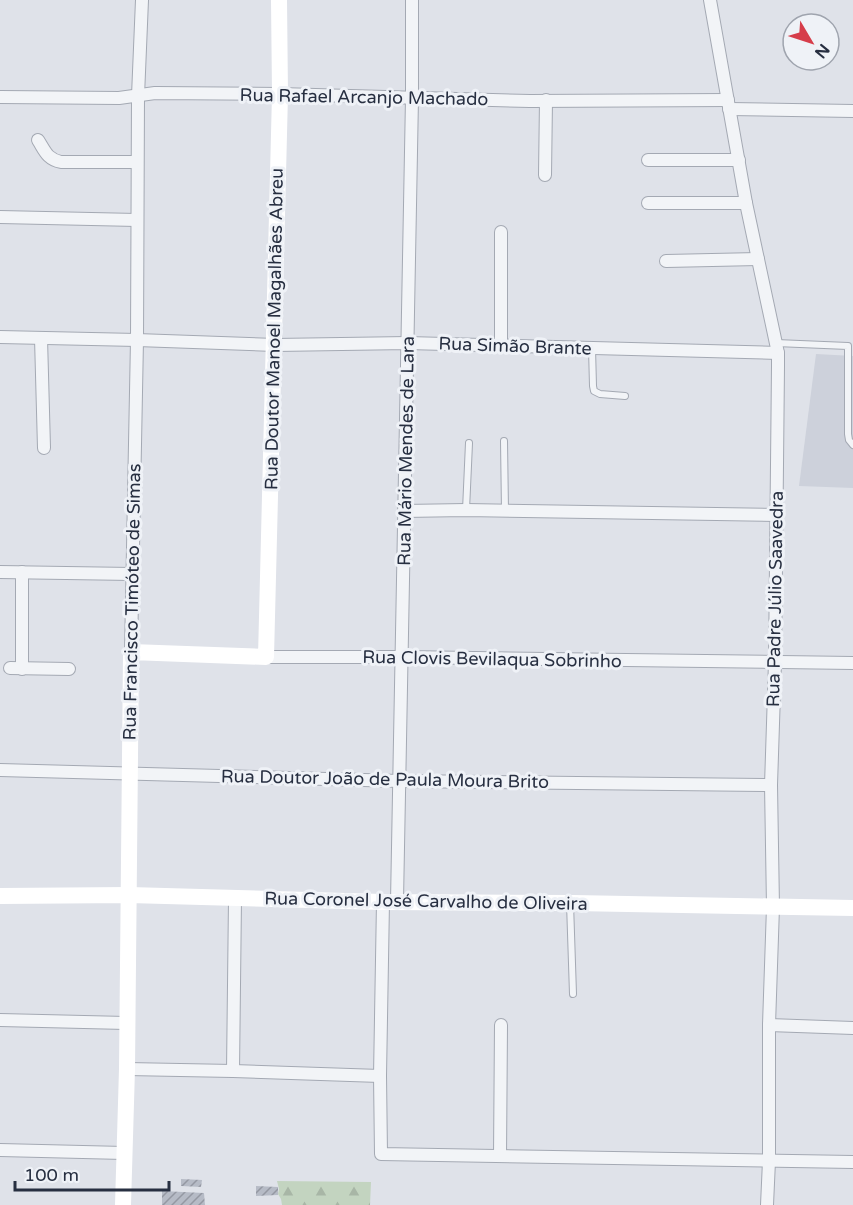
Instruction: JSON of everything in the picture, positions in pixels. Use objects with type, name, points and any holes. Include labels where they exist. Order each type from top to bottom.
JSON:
[{"type":"street","name":"Rua Francisco Timóteo de Simas","points":[[123,1205],[137,340],[136,220],[142,0]]},
{"type":"street","name":"Rua Doutor Manoel Magalhães Abreu","points":[[266,657],[280,94],[279,0]]},
{"type":"street","name":"Rua Mário Mendes de Lara","points":[[412,0],[400,780],[390,901],[380,1076],[381,1154],[500,1156]]},
{"type":"street","name":"Rua Padre Júlio Saavedra","points":[[710,0],[746,203],[776,348],[777,515],[771,785],[773,907],[767,1205]]},
{"type":"street","name":"Rua Rafael Arcanjo Machado","points":[[0,97],[118,98],[155,93],[280,94],[729,104],[853,111]]},
{"type":"street","points":[[545,174],[546,100]]},
{"type":"street","points":[[38,140],[52,160],[60,162],[137,162]]},
{"type":"street","points":[[648,160],[739,160]]},
{"type":"street","points":[[648,203],[746,203]]},
{"type":"street","points":[[0,217],[136,220]]},
{"type":"street","points":[[501,232],[501,346]]},
{"type":"street","points":[[666,261],[758,260]]},
{"type":"street","name":"Rua Simão Brante","points":[[0,337],[274,345],[408,343],[592,348],[776,348]]},
{"type":"street","points":[[41,338],[44,448]]},
{"type":"street","points":[[404,511],[777,515]]},
{"type":"street","points":[[0,572],[132,574]]},
{"type":"street","points":[[22,572],[16,668],[69,669]]},
{"type":"street","name":"Rua Clovis Bevilaqua Sobrinho","points":[[131,652],[266,657],[853,663]]},
{"type":"street","name":"Rua Doutor João de Paula Moura Brito","points":[[0,770],[400,780],[771,785]]},
{"type":"street","name":"Rua Coronel José Carvalho de Oliveira","points":[[0,896],[129,895],[235,899],[853,908]]},
{"type":"street","points":[[233,1071],[235,899]]},
{"type":"street","points":[[0,1020],[126,1023]]},
{"type":"street","points":[[501,1025],[500,1156],[853,1162]]},
{"type":"street","points":[[769,1025],[853,1028]]},
{"type":"street","points":[[127,1069],[380,1076]]},
{"type":"street","points":[[0,1150],[124,1153]]},
{"type":"lane","points":[[776,348],[851,346],[848,434],[853,445]]},
{"type":"lane","points":[[592,348],[594,391],[600,394],[625,396]]},
{"type":"lane","points":[[504,441],[505,511]]},
{"type":"lane","points":[[466,510],[469,443]]},
{"type":"lane","points":[[570,903],[573,994]]},
{"type":"shaded area","points":[[816,354],[853,356],[853,488],[799,486]]},
{"type":"green space","points":[[277,1181],[371,1182],[370,1205],[282,1205]]},
{"type":"building","points":[[181,1179],[202,1180],[201,1187],[181,1186]]},
{"type":"building","points":[[256,1186],[278,1187],[278,1195],[256,1196]]},
{"type":"building","points":[[162,1191],[204,1193],[205,1205],[162,1205]]}]
